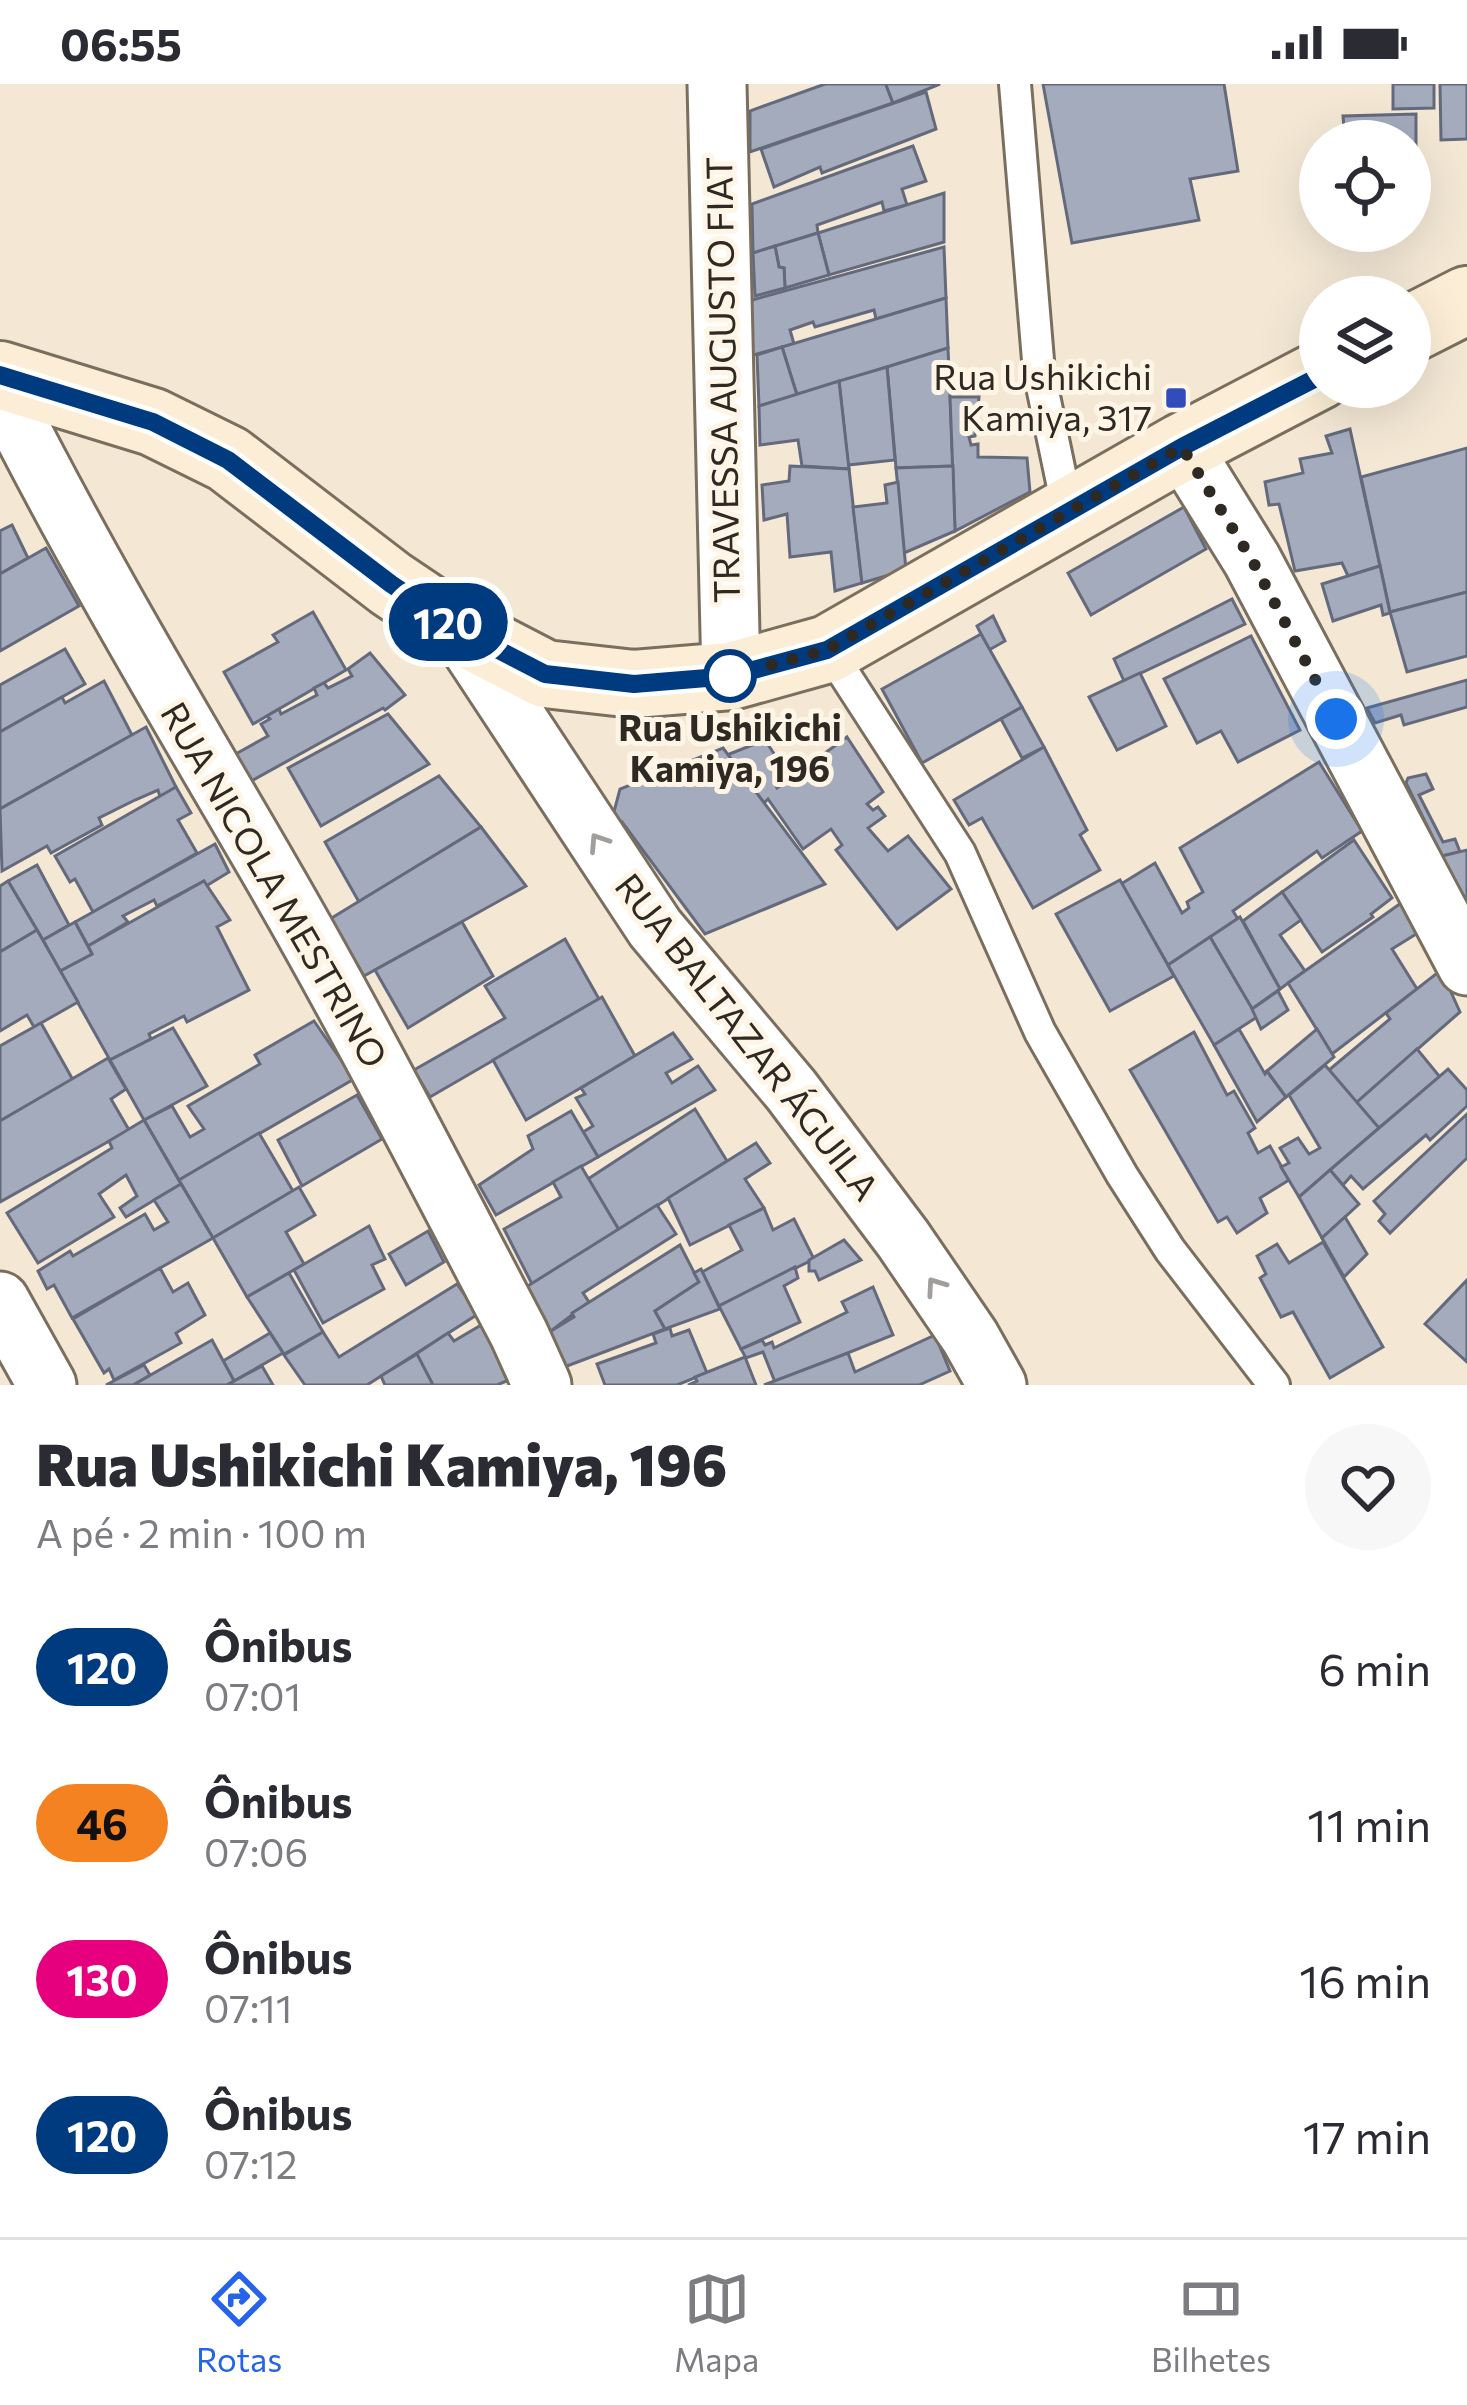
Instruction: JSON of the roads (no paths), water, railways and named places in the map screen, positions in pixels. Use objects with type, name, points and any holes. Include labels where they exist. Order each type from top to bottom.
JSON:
[{"type":"main road","points":[[1431,318],[1467,300]]},
{"type":"main road","points":[[0,375],[153,422],[228,460],[391,584],[458,629],[545,674],[634,684],[731,676],[827,650],[1182,447],[1299,387]]},
{"type":"street","name":"TRAVESSA AUGUSTO FIAT","points":[[717,84],[731,676]]},
{"type":"street","name":"RUA NICOLA MESTRINO","points":[[0,388],[178,718],[349,1014],[542,1385]]},
{"type":"street","points":[[1182,447],[1252,560],[1467,966]]},
{"type":"street","name":"RUA BALTAZAR ÁGUILA","points":[[458,629],[655,928],[805,1108],[916,1259],[997,1385]]},
{"type":"street","points":[[0,1301],[47,1385]]},
{"type":"lane","points":[[1015,84],[1039,372],[1068,511]]},
{"type":"lane","points":[[827,650],[960,853],[1040,1031],[1122,1175],[1170,1250],[1274,1385]]},
{"type":"place","name":"Rua Ushikichi Kamiya, 317","points":[[1176,398]]},
{"type":"place","name":"Rua Ushikichi Kamiya, 196","points":[[730,676]]}]
